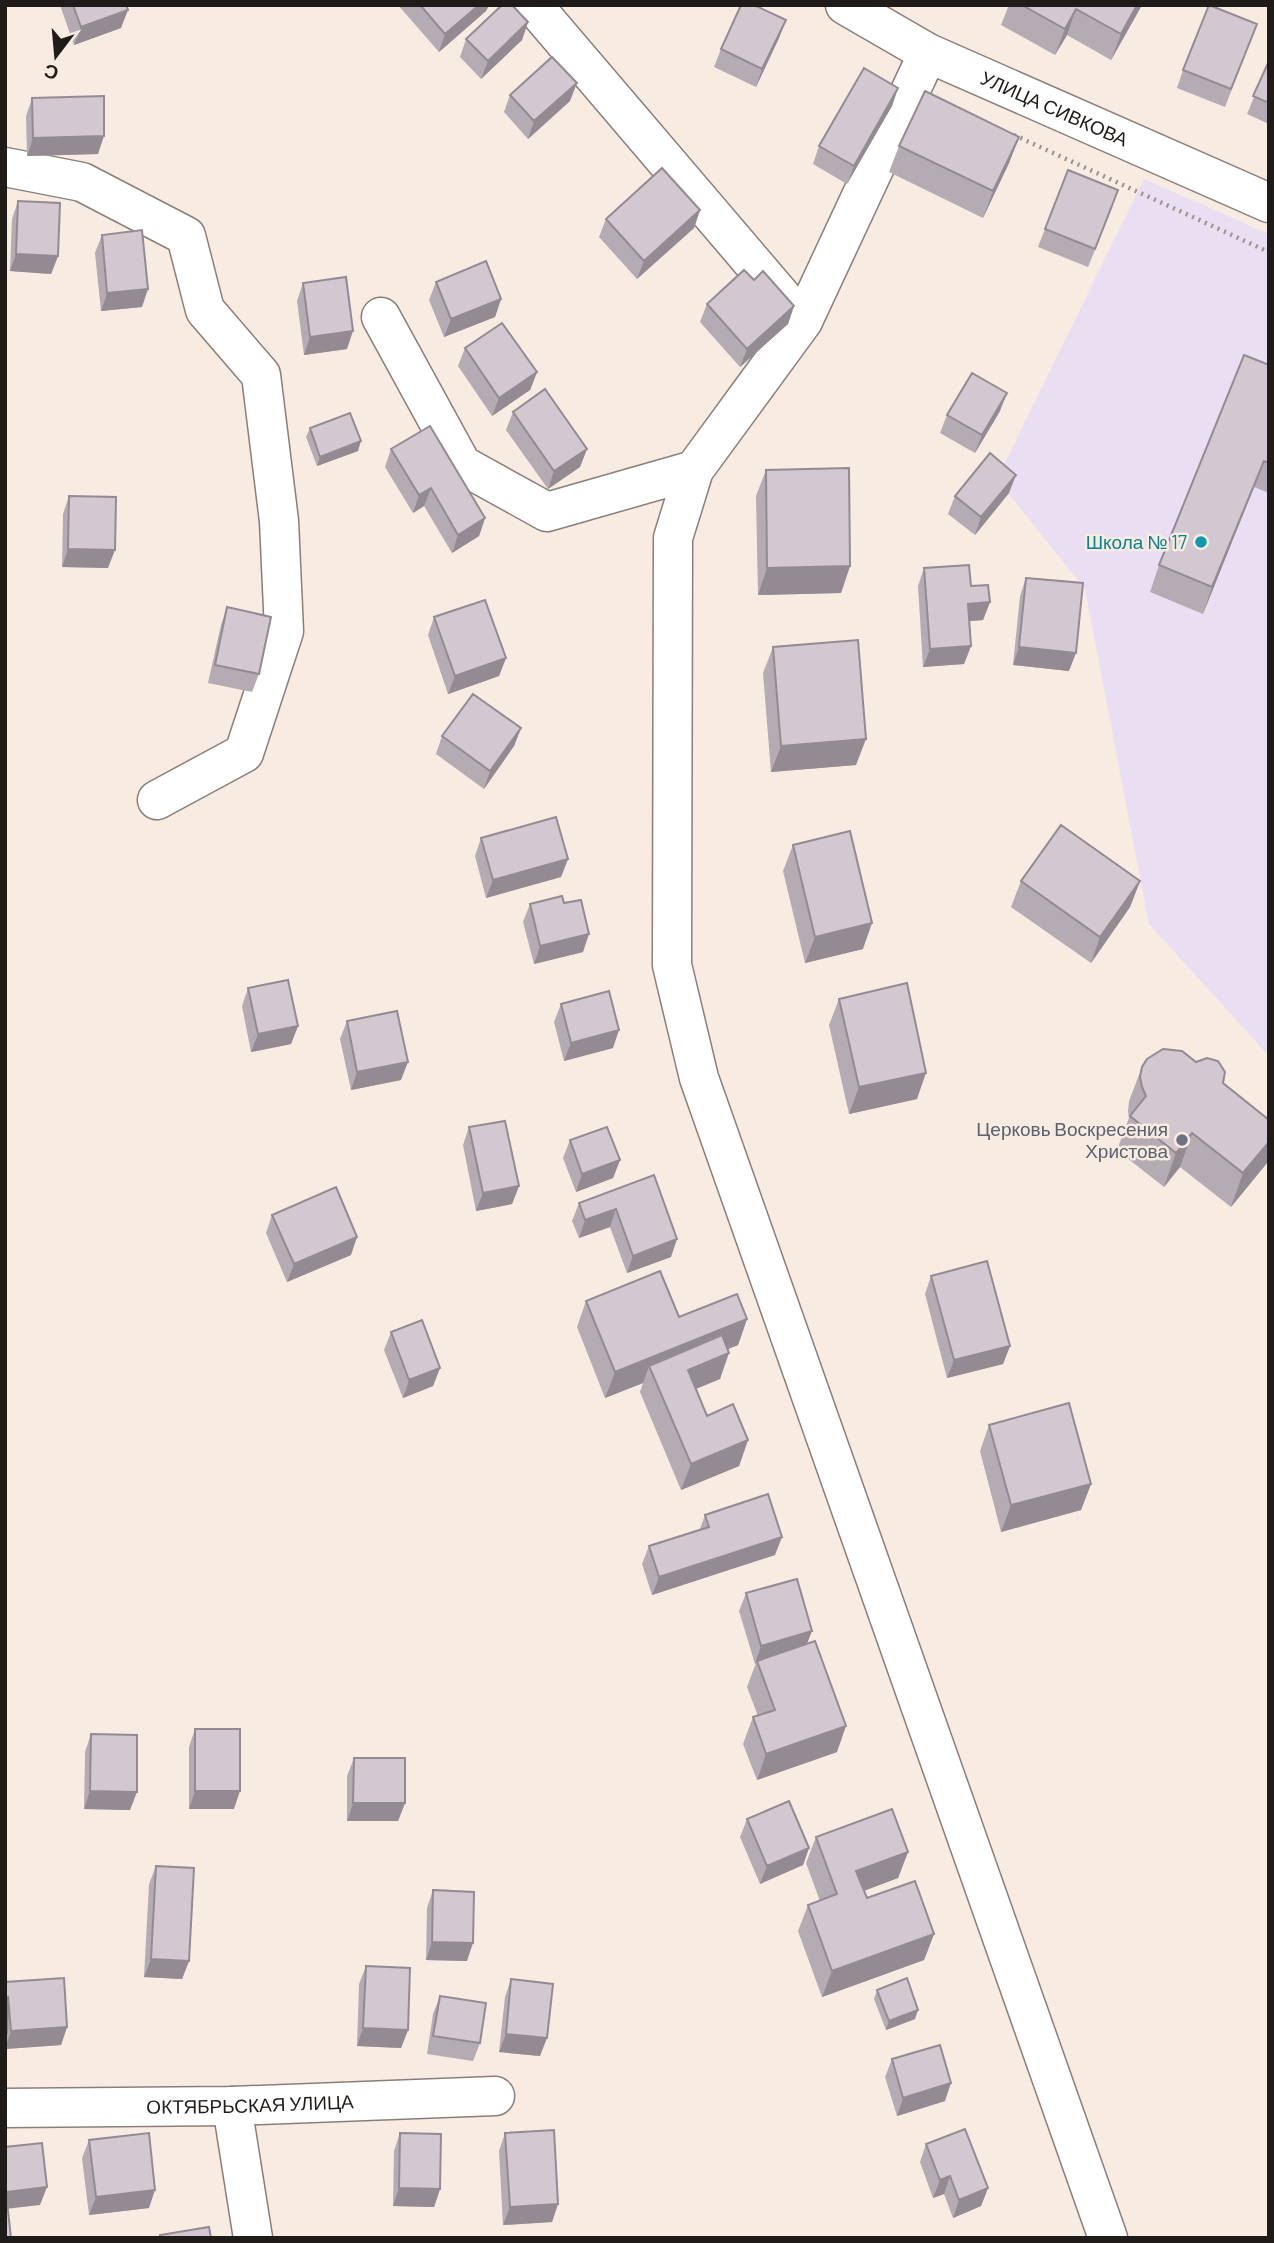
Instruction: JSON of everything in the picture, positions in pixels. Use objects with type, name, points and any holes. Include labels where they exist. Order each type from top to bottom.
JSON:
[{"type":"street","points":[[533,5],[803,321]]},
{"type":"street","name":"УЛИЦА СИВКОВА","points":[[845,5],[928,53],[1269,203]]},
{"type":"street","points":[[928,53],[803,321],[694,470],[673,538],[672,965],[703,1091],[1108,2238]]},
{"type":"street","points":[[5,167],[82,182],[186,236],[205,310],[261,375],[279,521],[284,631],[244,753],[157,800]]},
{"type":"street","points":[[381,317],[462,465],[547,512],[694,470]]},
{"type":"street","name":"ОКТЯБРЬСКАЯ УЛИЦА","points":[[5,2109],[232,2106],[495,2096]]},
{"type":"street","points":[[232,2106],[253,2238]]},
{"type":"path","points":[[1010,133],[1269,252]]},
{"type":"shaded area","points":[[1144,179],[1269,234],[1269,1056],[1149,924],[1085,589],[997,479]]},
{"type":"building","points":[[73,5],[126,5],[128,10],[81,27]]},
{"type":"building","points":[[420,5],[479,5],[445,34]]},
{"type":"building","points":[[502,5],[512,5],[528,22],[488,61],[466,39]]},
{"type":"building","points":[[741,5],[754,5],[786,20],[762,69],[721,49]]},
{"type":"building","points":[[1022,5],[1137,5],[1121,34],[1076,9],[1065,29]]},
{"type":"building","points":[[1209,5],[1257,24],[1231,89],[1183,70]]},
{"type":"building","points":[[552,57],[577,83],[534,121],[510,95]]},
{"type":"building","points":[[1269,61],[1269,103],[1253,96]]},
{"type":"building","points":[[864,68],[898,88],[854,166],[819,146]]},
{"type":"building","points":[[925,91],[1019,137],[993,191],[899,146]]},
{"type":"building","points":[[104,96],[104,136],[33,138],[32,98]]},
{"type":"building","points":[[662,168],[700,210],[644,261],[606,219]]},
{"type":"building","points":[[1068,170],[1118,190],[1095,249],[1045,229]]},
{"type":"building","points":[[18,201],[60,203],[58,256],[16,254]]},
{"type":"building","points":[[142,230],[148,289],[107,293],[102,235]]},
{"type":"building","points":[[486,261],[501,299],[451,319],[436,282]]},
{"type":"building","points":[[744,270],[754,280],[763,271],[794,306],[747,349],[707,304]]},
{"type":"building","points":[[346,277],[353,331],[310,337],[303,283]]},
{"type":"building","points":[[502,323],[537,372],[499,398],[465,348]]},
{"type":"building","name":"Школа № 17","points":[[1244,355],[1269,365],[1269,463],[1264,461],[1212,587],[1159,565]]},
{"type":"building","points":[[972,373],[1007,393],[982,435],[947,415]]},
{"type":"building","points":[[545,389],[587,449],[554,471],[513,412]]},
{"type":"building","points":[[350,413],[361,441],[320,457],[310,428]]},
{"type":"building","points":[[430,426],[485,518],[458,535],[431,488],[419,495],[391,449]]},
{"type":"building","points":[[990,453],[1016,475],[981,517],[955,496]]},
{"type":"building","points":[[849,468],[850,566],[767,568],[766,470]]},
{"type":"building","points":[[69,496],[116,497],[115,550],[68,549]]},
{"type":"building","points":[[969,565],[971,586],[988,585],[990,602],[968,604],[971,646],[930,649],[924,568]]},
{"type":"building","points":[[1026,578],[1083,583],[1076,653],[1019,647]]},
{"type":"building","points":[[485,600],[506,658],[455,676],[434,617]]},
{"type":"building","points":[[227,607],[271,617],[259,674],[215,665]]},
{"type":"building","points":[[858,640],[866,739],[781,746],[773,647]]},
{"type":"building","points":[[473,694],[521,728],[490,771],[442,736]]},
{"type":"building","points":[[556,817],[568,859],[493,880],[481,838]]},
{"type":"building","points":[[1061,825],[1140,881],[1100,937],[1021,881]]},
{"type":"building","points":[[850,831],[872,923],[815,937],[793,845]]},
{"type":"building","points":[[562,896],[564,903],[581,900],[589,934],[540,946],[530,904]]},
{"type":"building","points":[[288,980],[298,1026],[258,1034],[248,988]]},
{"type":"building","points":[[907,983],[926,1073],[859,1087],[839,999]]},
{"type":"building","points":[[609,991],[619,1030],[571,1043],[561,1004]]},
{"type":"building","points":[[397,1011],[408,1062],[357,1072],[347,1021]]},
{"type":"building","points":[[1163,1049],[1182,1051],[1196,1062],[1207,1058],[1218,1061],[1225,1072],[1223,1083],[1269,1120],[1269,1142],[1243,1173],[1192,1133],[1176,1153],[1130,1116],[1146,1096],[1140,1077],[1142,1067],[1147,1059]]},
{"type":"building","points":[[505,1121],[519,1186],[483,1193],[469,1127]]},
{"type":"building","points":[[607,1127],[620,1160],[582,1174],[570,1140]]},
{"type":"building","points":[[654,1175],[677,1239],[633,1256],[616,1209],[585,1220],[579,1203]]},
{"type":"building","points":[[336,1187],[357,1237],[294,1264],[272,1215]]},
{"type":"building","points":[[987,1261],[1010,1346],[954,1360],[931,1276]]},
{"type":"building","points":[[660,1271],[679,1317],[737,1294],[747,1319],[615,1372],[586,1301]]},
{"type":"building","points":[[422,1320],[440,1368],[409,1380],[391,1332]]},
{"type":"building","points":[[722,1335],[729,1353],[688,1370],[707,1416],[733,1404],[748,1440],[691,1464],[649,1366]]},
{"type":"building","points":[[1069,1403],[1091,1484],[1011,1505],[989,1425]]},
{"type":"building","points":[[768,1494],[782,1537],[659,1577],[649,1546],[709,1527],[705,1515]]},
{"type":"building","points":[[797,1579],[812,1631],[761,1646],[746,1593]]},
{"type":"building","points":[[815,1641],[846,1726],[766,1754],[753,1717],[775,1710],[757,1661]]},
{"type":"building","points":[[195,1729],[240,1729],[240,1791],[195,1791]]},
{"type":"building","points":[[91,1734],[137,1735],[137,1792],[90,1791]]},
{"type":"building","points":[[354,1758],[405,1758],[405,1803],[353,1803]]},
{"type":"building","points":[[789,1801],[809,1848],[767,1866],[747,1819]]},
{"type":"building","points":[[892,1809],[908,1852],[856,1871],[867,1898],[915,1881],[934,1934],[832,1971],[808,1905],[837,1894],[816,1837]]},
{"type":"building","points":[[156,1866],[194,1868],[189,1961],[151,1959]]},
{"type":"building","points":[[433,1890],[474,1892],[473,1943],[432,1942]]},
{"type":"building","points":[[366,1966],[410,1968],[408,2030],[363,2028]]},
{"type":"building","points":[[64,1978],[67,2027],[11,2031],[8,1996],[5,2033],[5,1982]]},
{"type":"building","points":[[907,1978],[918,2010],[889,2021],[877,1990]]},
{"type":"building","points":[[511,1979],[553,1984],[547,2038],[506,2034]]},
{"type":"building","points":[[440,1996],[486,2003],[480,2043],[433,2036]]},
{"type":"building","points":[[940,2045],[951,2083],[903,2098],[892,2059]]},
{"type":"building","points":[[965,2129],[988,2188],[959,2200],[950,2176],[940,2180],[926,2144]]},
{"type":"building","points":[[554,2130],[558,2204],[510,2207],[505,2133]]},
{"type":"building","points":[[149,2133],[155,2190],[96,2197],[89,2140]]},
{"type":"building","points":[[400,2133],[441,2134],[440,2189],[399,2188]]},
{"type":"building","points":[[42,2143],[47,2187],[6,2192],[11,2238],[5,2238],[5,2147]]},
{"type":"building","points":[[209,2227],[211,2238],[160,2238],[160,2235]]},
{"type":"place","name":"Школа № 17","points":[[1201,542]]},
{"type":"place","name":"Церковь Воскресения Христова","points":[[1182,1140]]}]
